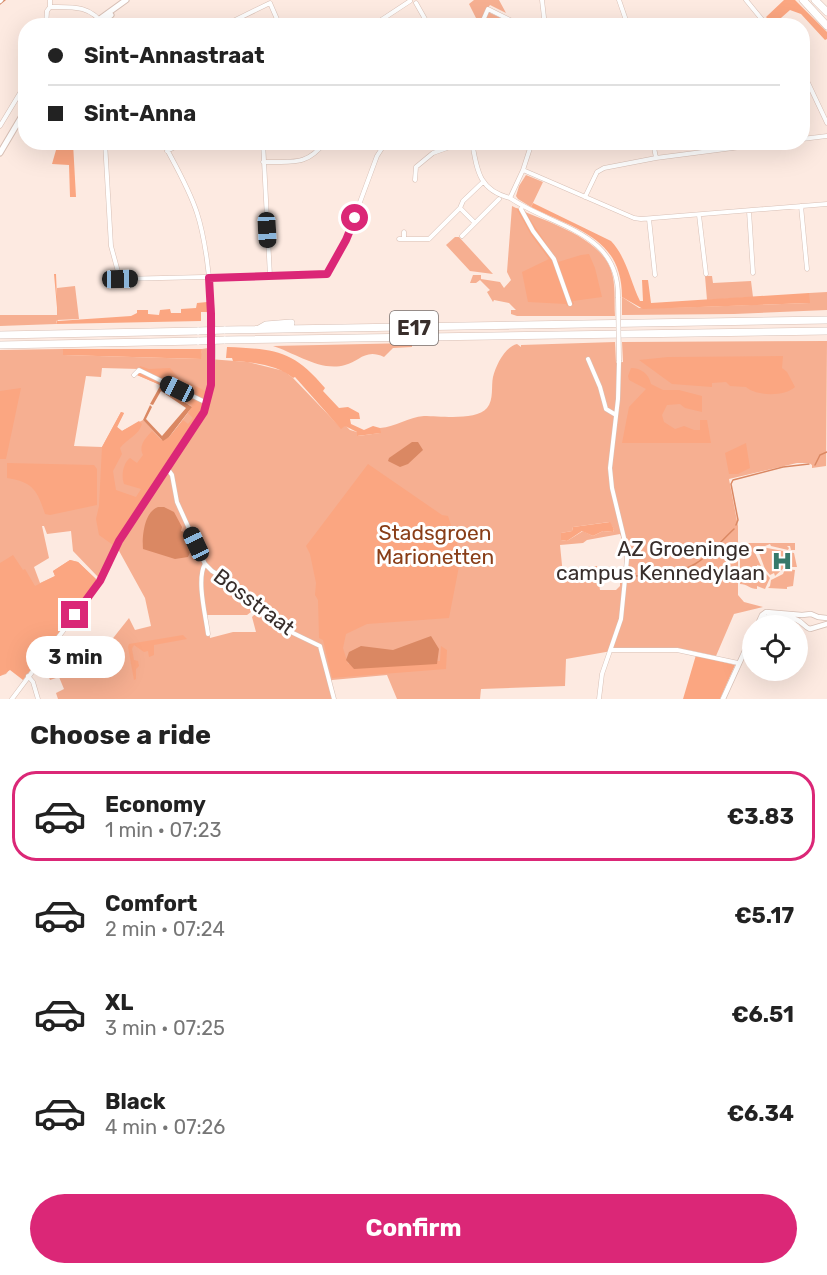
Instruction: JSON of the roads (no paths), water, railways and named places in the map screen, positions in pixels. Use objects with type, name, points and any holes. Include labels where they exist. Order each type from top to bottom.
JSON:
[{"type":"highway","points":[[802,0],[827,26]]},
{"type":"highway","points":[[815,0],[827,12]]},
{"type":"highway","name":"E17","points":[[0,335],[827,320]]},
{"type":"highway","points":[[538,321],[572,325]]},
{"type":"highway","points":[[257,330],[266,325],[291,323]]},
{"type":"highway","name":"E17","points":[[0,345],[827,332]]},
{"type":"highway","points":[[510,342],[541,337]]},
{"type":"highway","points":[[247,340],[255,345]]},
{"type":"main road","points":[[106,18],[127,1]]},
{"type":"main road","points":[[0,153],[18,123]]},
{"type":"street","points":[[47,18],[51,0]]},
{"type":"street","points":[[383,18],[410,0],[418,2],[425,18]]},
{"type":"street","points":[[542,0],[544,18]]},
{"type":"street","points":[[619,0],[625,18]]},
{"type":"street","points":[[746,0],[759,18]]},
{"type":"street","points":[[239,18],[270,3],[277,18]]},
{"type":"street","points":[[51,7],[79,7],[86,9],[95,18]]},
{"type":"street","points":[[484,18],[488,9],[506,18]]},
{"type":"street","points":[[810,87],[827,123]]},
{"type":"street","points":[[0,126],[18,96]]},
{"type":"street","points":[[810,138],[827,136]]},
{"type":"street","points":[[105,150],[111,246],[120,279],[324,275],[329,273],[346,240],[381,150]]},
{"type":"street","points":[[263,150],[270,276]]},
{"type":"street","points":[[263,162],[307,159],[319,150]]},
{"type":"street","points":[[415,180],[417,167],[433,153],[441,150]]},
{"type":"street","points":[[474,150],[483,182],[500,195],[510,198],[601,247],[613,266],[618,297],[619,385],[610,468],[627,559],[621,619],[602,674],[599,699]]},
{"type":"street","points":[[510,198],[529,150]]},
{"type":"street","points":[[654,150],[656,158]]},
{"type":"street","points":[[585,197],[597,172],[604,168],[656,158],[722,150]]},
{"type":"street","points":[[12,699],[96,587],[119,541],[201,417],[207,403],[211,385],[212,358],[209,278],[205,246],[191,197],[168,151]]},
{"type":"street","points":[[523,170],[634,218],[649,219],[827,204]]},
{"type":"street","points":[[404,232],[401,239],[429,239],[483,182]]},
{"type":"street","points":[[462,236],[499,199]]},
{"type":"street","points":[[522,206],[521,209],[533,231],[554,259],[570,304]]},
{"type":"street","points":[[801,206],[807,269]]},
{"type":"street","points":[[460,208],[475,223]]},
{"type":"street","points":[[749,211],[753,273]]},
{"type":"street","points":[[699,214],[706,274]]},
{"type":"street","points":[[649,219],[655,275]]},
{"type":"street","points":[[588,358],[606,409],[616,415]]},
{"type":"street","points":[[134,375],[139,370],[207,403]]},
{"type":"street","name":"Bosstraat","points":[[167,468],[173,479],[177,502],[205,564],[212,571],[240,588],[265,615],[293,633],[320,646],[334,699]]},
{"type":"street","name":"Bosstraat","points":[[205,564],[202,568],[201,584],[208,634]]},
{"type":"street","points":[[762,615],[767,612],[811,614],[827,618]]},
{"type":"street","points":[[816,617],[816,626]]},
{"type":"street","points":[[808,629],[827,624]]},
{"type":"street","points":[[611,650],[677,650],[738,663]]},
{"type":"street","points":[[723,699],[742,655]]},
{"type":"street","points":[[28,676],[33,682],[38,699]]},
{"type":"waterway","points":[[0,4],[5,0]]},
{"type":"waterway","points":[[815,465],[820,455],[827,452]]},
{"type":"waterway","points":[[736,525],[738,520],[731,484],[733,480],[783,467],[809,464]]},
{"type":"waterway","points":[[628,576],[662,574],[688,568],[706,556],[734,529]]},
{"type":"place","name":"AZ Groeninge - campus Kennedylaan","points":[[782,561]]},
{"type":"park label","name":"Stadsgroen Marionetten","points":[[435,545]]}]
